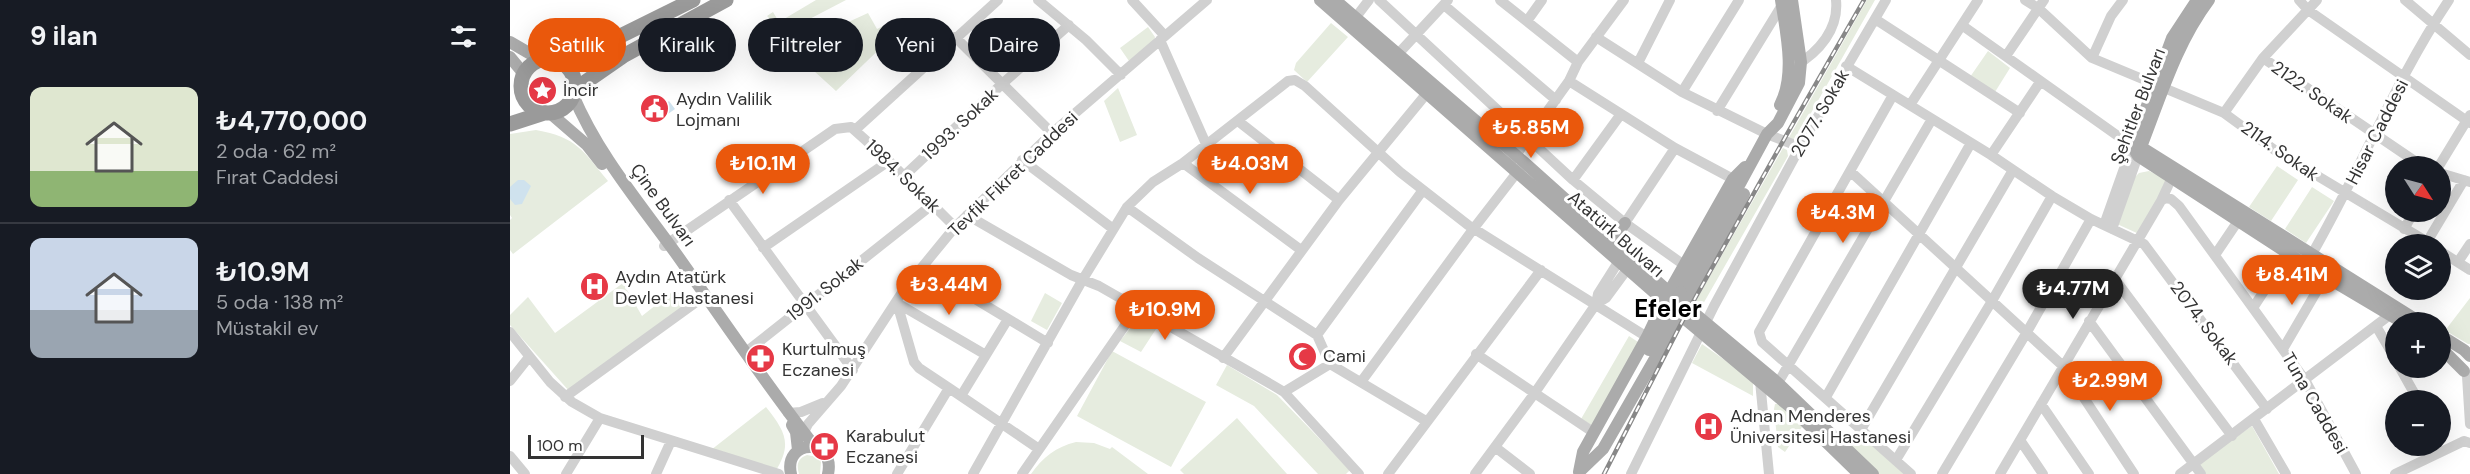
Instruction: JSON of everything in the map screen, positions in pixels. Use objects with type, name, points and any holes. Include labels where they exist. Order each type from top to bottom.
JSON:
[{"type":"highway","points":[[626,33],[693,0]]},
{"type":"highway","points":[[510,124],[562,109],[574,92],[623,56],[726,0]]},
{"type":"highway","points":[[528,68],[519,82],[524,99],[529,106],[547,113]]},
{"type":"highway","points":[[571,72],[574,78],[574,92]]},
{"type":"main road","name":"Atatürk Bulvarı","points":[[1320,0],[1430,88],[1626,261],[1672,295],[1679,311],[1704,327],[1764,378],[1789,406],[1859,474]]},
{"type":"main road","name":"Atatürk Bulvarı","points":[[1335,0],[1398,54],[1430,88]]},
{"type":"main road","name":"Şehitler Bulvarı","points":[[2161,85],[2172,38],[2197,0]]},
{"type":"main road","name":"Şehitler Bulvarı","points":[[2137,150],[2161,85],[2186,32],[2209,0]]},
{"type":"main road","points":[[1579,473],[1583,452],[1593,432],[1767,135],[1778,123],[1799,83],[1801,62],[1785,2]]},
{"type":"main road","points":[[1767,135],[1770,123],[1786,94],[1789,69],[1785,2]]},
{"type":"main road","points":[[510,42],[528,52]]},
{"type":"main road","points":[[510,57],[519,82]]},
{"type":"main road","name":"Çine Bulvarı","points":[[574,92],[587,128],[634,200],[704,297],[796,432],[798,450]]},
{"type":"main road","name":"Çine Bulvarı","points":[[547,113],[587,145],[634,213],[666,244]]},
{"type":"main road","points":[[2137,150],[2308,260],[2394,312]]},
{"type":"main road","points":[[1679,311],[1672,295],[1684,265],[1732,179],[1754,158]]},
{"type":"main road","points":[[1579,473],[1679,311],[1749,183],[1754,158]]},
{"type":"main road","points":[[1517,164],[1611,241],[1626,261]]},
{"type":"main road","points":[[2173,173],[2238,221],[2288,254],[2308,260],[2325,277],[2394,312]]},
{"type":"main road","points":[[1611,241],[1625,223]]},
{"type":"main road","name":"Çine Bulvarı","points":[[704,297],[789,413],[816,448],[825,454],[832,472]]},
{"type":"main road","points":[[2451,342],[2470,357],[2465,362],[2467,375]]},
{"type":"main road","points":[[2451,358],[2467,375]]},
{"type":"main road","name":"Atatürk Bulvarı","points":[[1764,378],[1778,383],[1873,474]]},
{"type":"main road","points":[[790,474],[792,457],[798,450],[807,447],[816,448]]},
{"type":"street","points":[[956,36],[998,0]]},
{"type":"street","points":[[1038,0],[1070,25],[1121,75]]},
{"type":"street","points":[[1132,0],[1162,38],[1206,144]]},
{"type":"street","name":"Tevfik Fikret Caddesi","points":[[804,432],[853,369],[922,267],[955,227],[1022,160],[1207,0]]},
{"type":"street","points":[[1356,17],[1369,0]]},
{"type":"street","points":[[1378,0],[1573,180],[1625,223],[1684,265]]},
{"type":"street","points":[[1500,0],[1578,62]]},
{"type":"street","points":[[1527,21],[1542,0]]},
{"type":"street","points":[[1361,382],[1474,228],[1517,164],[1529,137],[1569,81],[1578,62],[1624,0]]},
{"type":"street","points":[[1638,63],[1670,0]]},
{"type":"street","points":[[1682,92],[1739,0]]},
{"type":"street","points":[[1789,69],[1817,50],[1828,36],[1836,19],[1836,0]]},
{"type":"street","name":"2077. Sokak","points":[[1631,474],[1704,327],[1800,147],[1886,0]]},
{"type":"street","points":[[1910,105],[1978,0]]},
{"type":"street","points":[[2025,0],[2041,4],[2092,58],[2111,16],[2122,0]]},
{"type":"street","points":[[2298,0],[2404,78],[2469,120],[2446,156]]},
{"type":"street","points":[[2224,113],[2263,58],[2316,0]]},
{"type":"street","points":[[2405,0],[2470,56]]},
{"type":"street","name":"Hisar Caddesi","points":[[2308,260],[2345,194],[2373,134],[2433,23],[2449,0]]},
{"type":"street","points":[[1717,111],[1785,2]]},
{"type":"street","points":[[1398,54],[1446,3],[1556,100]]},
{"type":"street","points":[[2006,56],[2041,4]]},
{"type":"street","points":[[1875,19],[2020,113]]},
{"type":"street","name":"1993. Sokak","points":[[904,176],[1002,84],[1070,25]]},
{"type":"street","points":[[1963,26],[2137,150]]},
{"type":"street","points":[[1596,37],[1682,92],[1717,111],[1767,135],[1800,147]]},
{"type":"street","points":[[956,38],[1052,133]]},
{"type":"street","name":"2114. Sokak","points":[[2092,58],[2224,113],[2276,151],[2413,234]]},
{"type":"street","name":"2122. Sokak","points":[[2263,58],[2407,156]]},
{"type":"street","points":[[1846,66],[1991,155],[2052,196],[2091,219],[2137,240]]},
{"type":"street","points":[[666,244],[836,129],[853,128],[916,72]]},
{"type":"street","points":[[973,474],[1083,279],[1127,207],[1153,182],[1183,163],[1288,81],[1295,80],[1305,86],[1377,152],[1474,228],[1647,338]]},
{"type":"street","points":[[1569,81],[1675,148],[1732,179]]},
{"type":"street","points":[[1991,155],[2040,82]]},
{"type":"street","points":[[1223,358],[1339,200],[1430,88]]},
{"type":"street","points":[[1893,95],[1759,332],[1762,342],[1862,428],[1911,474]]},
{"type":"street","points":[[1573,180],[1621,114]]},
{"type":"street","points":[[1778,383],[1932,119]]},
{"type":"street","points":[[1238,121],[1339,200]]},
{"type":"street","name":"1984. Sokak","points":[[853,128],[889,160],[955,227]]},
{"type":"street","points":[[1826,397],[1971,143]]},
{"type":"street","points":[[1625,223],[1675,148]]},
{"type":"street","name":"Şehitler Bulvarı","points":[[2108,227],[2137,150]]},
{"type":"street","points":[[763,248],[889,160]]},
{"type":"street","points":[[1022,160],[1113,228]]},
{"type":"street","points":[[1183,163],[1301,250]]},
{"type":"street","points":[[1862,428],[2013,170]]},
{"type":"street","points":[[1851,172],[2062,366],[2133,474]]},
{"type":"street","points":[[2000,474],[2161,201],[2173,173]]},
{"type":"street","points":[[2435,234],[2467,181],[2451,176]]},
{"type":"street","points":[[1317,335],[1423,190]]},
{"type":"street","points":[[1896,460],[2052,196]]},
{"type":"street","name":"Tuna Caddesi","points":[[2161,201],[2165,198],[2171,199],[2178,206],[2306,380],[2356,474]]},
{"type":"street","points":[[729,200],[853,369]]},
{"type":"street","name":"1991. Sokak","points":[[746,352],[933,204]]},
{"type":"street","points":[[1127,207],[1198,258],[1317,335],[1330,364],[1426,421]]},
{"type":"street","points":[[967,215],[1071,275],[1095,283],[1284,392],[1359,474]]},
{"type":"street","points":[[1942,474],[2027,333],[2091,219]]},
{"type":"street","points":[[2215,255],[2238,221]]},
{"type":"street","points":[[2404,229],[2408,222]]},
{"type":"street","name":"2074. Sokak","points":[[2137,240],[2144,244],[2152,254],[2267,409]]},
{"type":"street","points":[[2458,261],[2470,244]]},
{"type":"street","points":[[2253,308],[2288,254]]},
{"type":"street","points":[[2451,257],[2470,270]]},
{"type":"street","points":[[1475,474],[1596,304],[1598,294],[1626,261]]},
{"type":"street","points":[[922,267],[1048,344]]},
{"type":"street","points":[[1388,474],[1541,270]]},
{"type":"street","points":[[2283,349],[2325,277]]},
{"type":"street","points":[[2114,279],[2232,436]]},
{"type":"street","points":[[566,397],[704,297]]},
{"type":"street","points":[[897,303],[987,354]]},
{"type":"street","points":[[897,303],[914,362],[919,368],[1039,449]]},
{"type":"street","points":[[1022,474],[1137,308]]},
{"type":"street","points":[[961,396],[1008,319]]},
{"type":"street","points":[[2180,474],[2385,319]]},
{"type":"street","points":[[2089,321],[2200,474]]},
{"type":"street","points":[[2376,326],[2385,341]]},
{"type":"street","points":[[510,332],[529,357],[566,397],[600,418],[671,441],[740,469],[779,474]]},
{"type":"street","points":[[1476,354],[1593,432]]},
{"type":"street","points":[[510,381],[529,357]]},
{"type":"street","points":[[1284,392],[1330,364]]},
{"type":"street","points":[[2467,375],[2470,424]]},
{"type":"street","points":[[1764,378],[1769,474]]},
{"type":"street","points":[[897,474],[949,388]]},
{"type":"street","points":[[789,413],[801,412],[826,402]]},
{"type":"street","points":[[2041,404],[2089,474]]},
{"type":"street","points":[[566,474],[600,418]]},
{"type":"street","points":[[2254,419],[2286,474]]},
{"type":"street","points":[[2020,440],[2043,474]]},
{"type":"street","points":[[656,474],[671,441]]},
{"type":"street","points":[[2451,443],[2464,441],[2470,443]]},
{"type":"street","points":[[1494,447],[1530,474]]},
{"type":"street","points":[[510,456],[525,474]]},
{"type":"street","points":[[2395,474],[2424,456]]},
{"type":"street","points":[[784,474],[790,474]]},
{"type":"shaded area","points":[[816,0],[846,0],[812,18],[786,18]]},
{"type":"shaded area","points":[[1867,0],[1875,0],[1798,136],[1787,141]]},
{"type":"shaded area","points":[[773,12],[777,18],[767,16]]},
{"type":"shaded area","points":[[868,13],[875,25],[875,53],[863,65],[863,18],[857,18]]},
{"type":"shaded area","points":[[1331,23],[1348,37],[1307,82],[1294,70],[1296,63]]},
{"type":"shaded area","points":[[1148,27],[1155,37],[1154,41],[1129,61],[1120,48]]},
{"type":"shaded area","points":[[1988,51],[2010,68],[1995,92],[1970,77]]},
{"type":"shaded area","points":[[815,72],[856,72],[836,91]]},
{"type":"shaded area","points":[[1118,88],[1137,135],[1120,142],[1104,101]]},
{"type":"shaded area","points":[[536,130],[570,141],[585,154],[608,181],[513,254],[510,250],[510,220],[512,218],[510,215],[510,134]]},
{"type":"shaded area","points":[[1783,148],[1787,150],[1788,156],[1699,311],[1693,306]]},
{"type":"shaded area","points":[[2277,166],[2298,180],[2271,221],[2249,207]]},
{"type":"shaded area","points":[[2149,171],[2168,180],[2139,234],[2117,224],[2134,178],[2139,173]]},
{"type":"shaded area","points":[[2312,187],[2334,201],[2306,243],[2285,229]]},
{"type":"shaded area","points":[[623,283],[642,316],[676,289],[687,308],[570,392],[510,325],[510,315],[528,297],[555,333]]},
{"type":"shaded area","points":[[1045,293],[1062,303],[1047,330],[1031,321]]},
{"type":"shaded area","points":[[2470,298],[2470,344],[2451,334],[2451,323]]},
{"type":"shaded area","points":[[1139,317],[1156,329],[1141,352],[1120,341]]},
{"type":"shaded area","points":[[1629,336],[1641,344],[1593,426],[1581,419]]},
{"type":"shaded area","points":[[1702,344],[1753,380],[1753,396],[1692,363]]},
{"type":"shaded area","points":[[1112,351],[1206,402],[1171,467],[1077,416]]},
{"type":"shaded area","points":[[1227,365],[1277,395],[1350,470],[1346,474],[1318,474],[1254,406],[1216,385]]},
{"type":"shaded area","points":[[1775,404],[1780,404],[1802,427],[1785,452],[1778,447]]},
{"type":"shaded area","points":[[766,407],[782,431],[785,445],[781,462],[775,472],[711,450]]},
{"type":"shaded area","points":[[1237,418],[1287,474],[1184,474],[1180,470]]},
{"type":"shaded area","points":[[2252,426],[2279,474],[2204,474],[2197,464]]},
{"type":"shaded area","points":[[1861,432],[1909,474],[1877,474],[1848,447]]},
{"type":"shaded area","points":[[1076,442],[1094,443],[1110,449],[1112,447],[1148,474],[1031,474],[1050,454]]},
{"type":"shaded area","points":[[807,455],[817,457],[821,462],[820,474],[799,474],[798,462]]},
{"type":"water","points":[[669,101],[675,109],[658,121],[653,114]]},
{"type":"water","points":[[518,180],[524,180],[531,186],[522,204],[515,205],[510,199],[510,187]]},
{"type":"railway","points":[[1604,474],[1684,318],[1864,0]]},
{"type":"place","name":"İncir","points":[[542,90]]},
{"type":"place","name":"Aydın Valilik Lojmanı","points":[[655,109]]},
{"type":"place","name":"Aydın Atatürk Devlet Hastanesi","points":[[594,287]]},
{"type":"place","name":"Cami","points":[[1302,356]]},
{"type":"place","name":"Kurtulmuş Eczanesi","points":[[761,359]]},
{"type":"place","name":"Adnan Menderes Üniversitesi Hastanesi","points":[[1709,426]]},
{"type":"place","name":"Karabulut Eczanesi","points":[[825,446]]},
{"type":"district","name":"Efeler","points":[[1668,308]]}]
